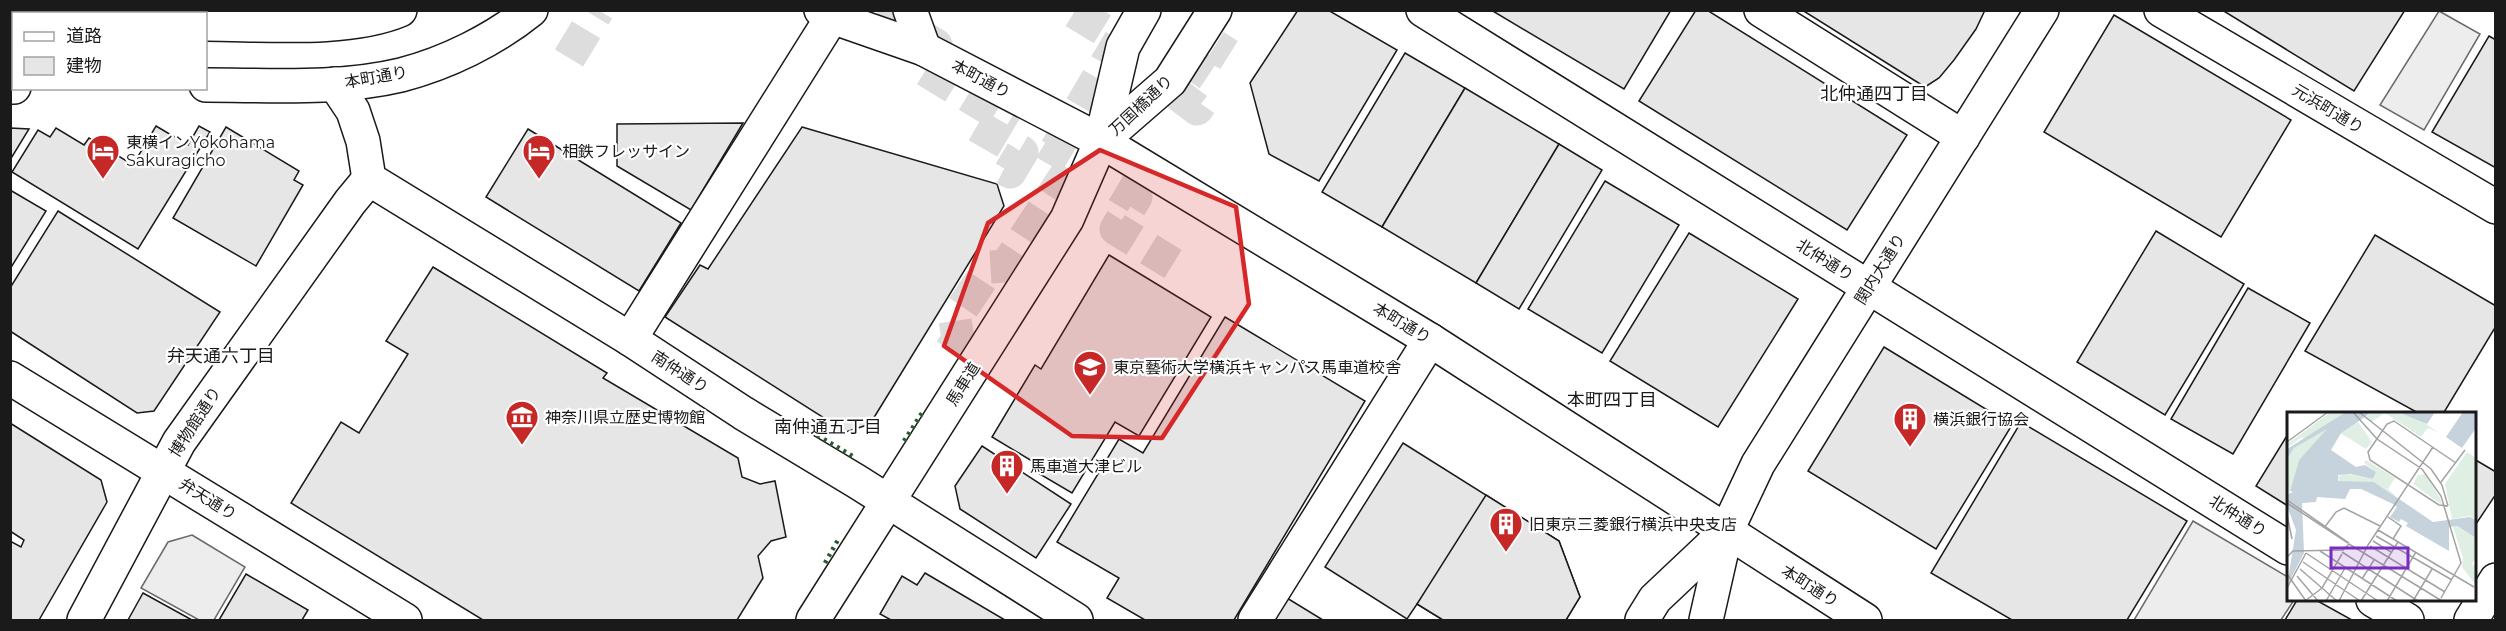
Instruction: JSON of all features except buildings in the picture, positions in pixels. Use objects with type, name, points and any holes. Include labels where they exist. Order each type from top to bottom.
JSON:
[{"type":"main road","points":[[207,24],[328,23],[385,17],[400,10]]},
{"type":"main road","name":"本町通り","points":[[207,85],[334,84],[402,75],[468,51],[531,10]]},
{"type":"main road","points":[[910,10],[924,49]]},
{"type":"main road","name":"万国橋通り","points":[[1101,141],[1123,47],[1144,10]]},
{"type":"main road","name":"万国橋通り","points":[[1101,141],[1170,81],[1215,10]]},
{"type":"main road","name":"北仲通り","points":[[1423,10],[2287,547]]},
{"type":"main road","points":[[1761,10],[1963,136]]},
{"type":"main road","name":"関内大通り","points":[[1706,621],[1726,532],[1758,464],[2042,10]]},
{"type":"main road","name":"元浜町通り","points":[[2161,10],[2496,207]]},
{"type":"main road","points":[[630,339],[827,14]]},
{"type":"main road","name":"本町通り","points":[[827,14],[924,49],[1101,141],[1430,340],[1865,621]]},
{"type":"main road","points":[[334,84],[353,111],[363,141],[369,179]]},
{"type":"main road","name":"馬車道","points":[[813,621],[1067,219],[1101,141]]},
{"type":"main road","name":"南仲通り","points":[[369,179],[630,339],[743,413],[1076,621]]},
{"type":"main road","name":"博物館通り","points":[[84,621],[179,442],[350,202],[369,179]]},
{"type":"main road","points":[[1255,621],[1430,340]]},
{"type":"main road","name":"弁天通り","points":[[10,378],[405,621]]},
{"type":"main road","name":"関内大通り","points":[[1642,621],[1655,599],[1726,532]]},
{"type":"main road","points":[[2471,621],[2496,580]]},
{"type":"main road","points":[[2375,601],[2407,621]]},
{"type":"highlighted area","points":[[1100,150],[1236,207],[1249,304],[1162,438],[1072,436],[944,346],[988,223]]},
{"type":"shaded area","points":[[2439,11],[2480,34],[2424,130],[2380,105]]},
{"type":"shaded area","points":[[2193,521],[2287,576],[2287,601],[2293,601],[2281,620],[2134,620]]},
{"type":"shaded area","points":[[192,535],[245,567],[214,620],[199,620],[141,588],[168,542]]},
{"type":"tunnel","points":[[569,58],[598,10]]},
{"type":"tunnel","points":[[879,10],[936,45],[922,68],[1016,125]]},
{"type":"tunnel","points":[[1056,149],[1120,40],[1071,10]]},
{"type":"tunnel","points":[[1186,79],[1210,43],[1229,55]]},
{"type":"tunnel","points":[[1176,93],[1197,109],[1206,96]]},
{"type":"tunnel","points":[[977,126],[1022,152],[1010,172],[991,162]]},
{"type":"tunnel","points":[[950,351],[958,340],[955,319],[990,267],[1006,266],[1075,161],[1045,143]]},
{"type":"tunnel","points":[[1075,161],[1136,197],[1116,229],[1173,264]]},
{"type":"hedge","points":[[904,441],[922,413]]},
{"type":"hedge","points":[[798,424],[856,458]]},
{"type":"hedge","points":[[825,563],[839,538]]},
{"type":"place","name":"東横インYokohama Sakuragicho","points":[[103,180]]},
{"type":"place","name":"相鉄フレッサイン","points":[[539,180]]},
{"type":"place","name":"東京藝術大学横浜キャンパス馬車道校舎","points":[[1090,396]]},
{"type":"place","name":"神奈川県立歴史博物館","points":[[522,446]]},
{"type":"place","name":"横浜銀行協会","points":[[1910,448]]},
{"type":"place","name":"馬車道大津ビル","points":[[1007,495]]},
{"type":"place","name":"旧東京三菱銀行横浜中央支店","points":[[1506,553]]},
{"type":"district","name":"北仲通四丁目","points":[[1874,94]]},
{"type":"district","name":"弁天通六丁目","points":[[221,356]]},
{"type":"district","name":"本町四丁目","points":[[1612,400]]},
{"type":"district","name":"南仲通五丁目","points":[[828,427]]}]
